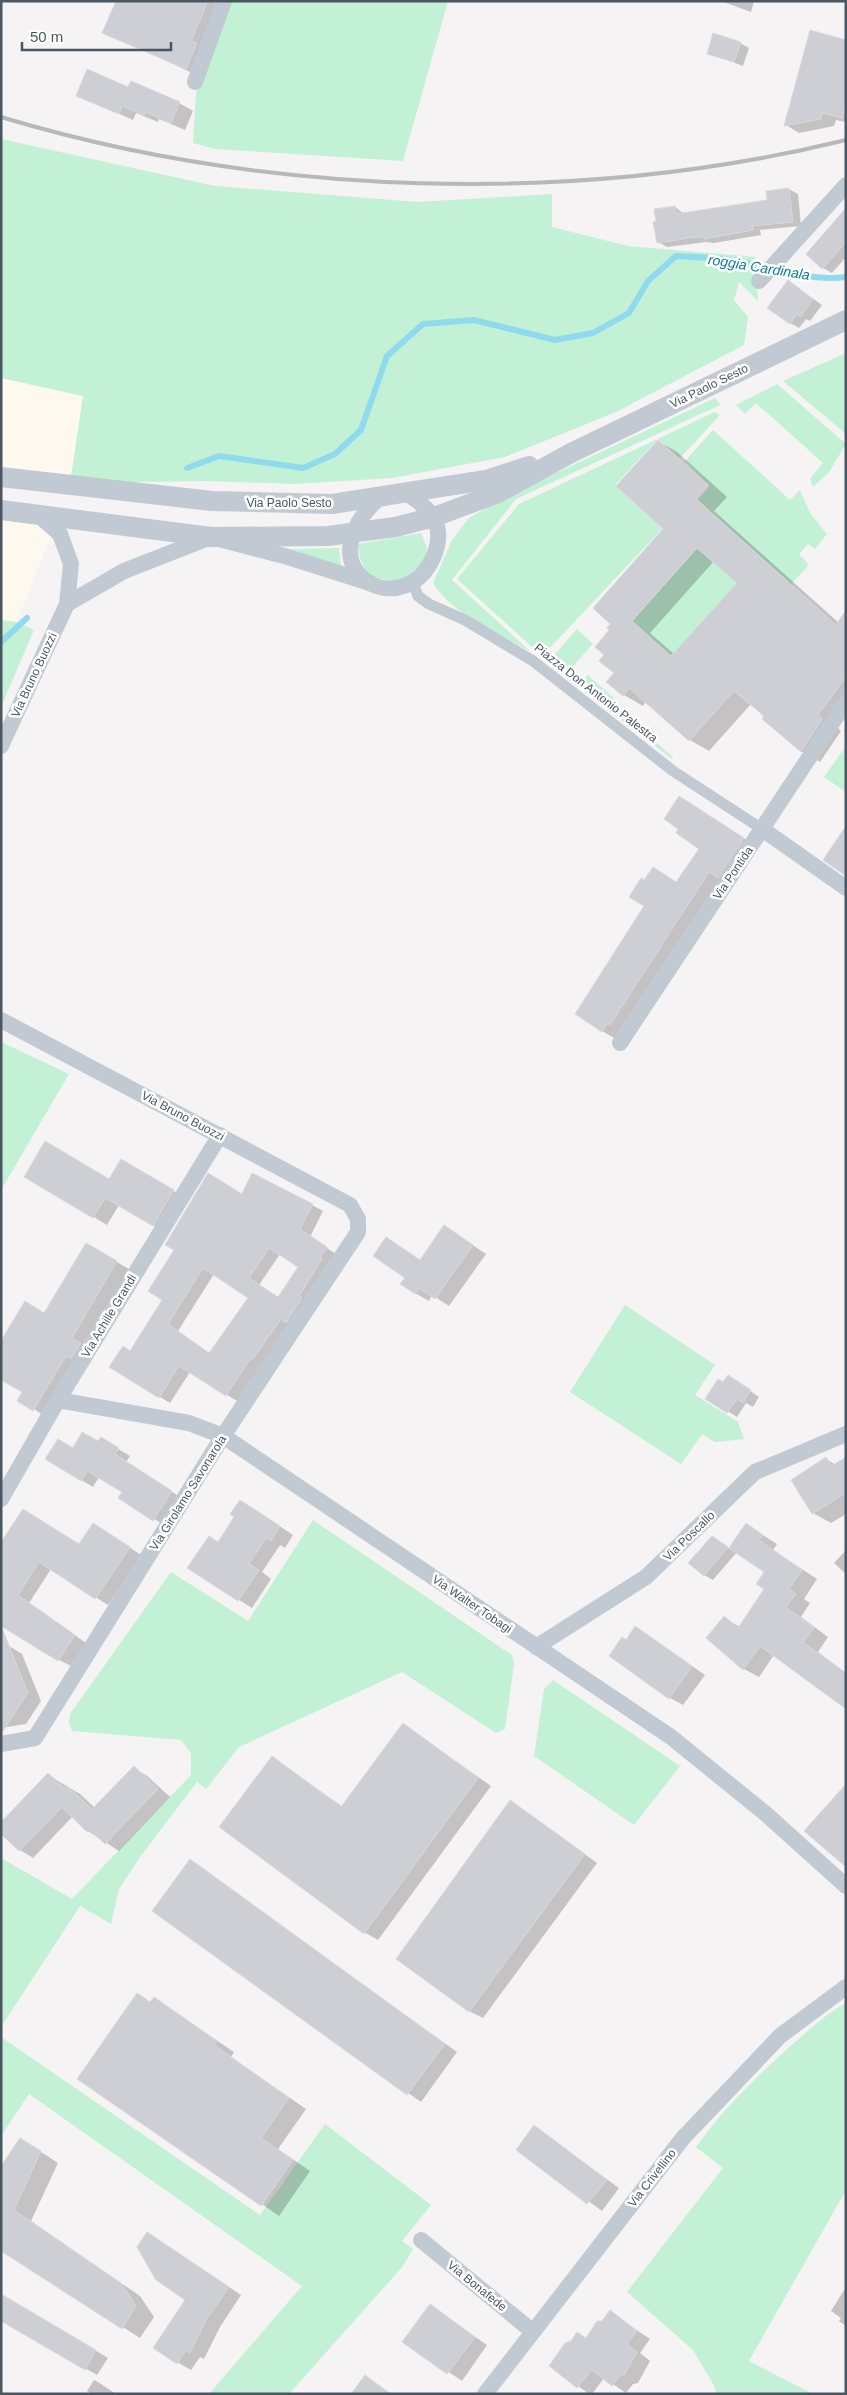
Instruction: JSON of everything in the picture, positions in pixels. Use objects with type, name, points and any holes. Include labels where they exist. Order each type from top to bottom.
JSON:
[{"type":"street","points":[[195,82],[224,1]]},
{"type":"street","points":[[759,281],[846,185]]},
{"type":"street","name":"Via Paolo Sesto","points":[[1,510],[211,537],[300,538],[376,530],[434,516],[498,493],[571,453],[846,320]]},
{"type":"street","name":"Via Paolo Sesto","points":[[1,477],[212,501],[332,504],[486,480],[571,453]]},
{"type":"street","points":[[405,492],[424,504],[434,516],[438,530],[437,544],[432,560],[425,573],[413,583]]},
{"type":"street","points":[[370,584],[357,572],[351,558],[349,545],[352,533],[364,512],[380,497]]},
{"type":"street","name":"Via Bruno Buozzi","points":[[1,746],[67,604],[71,564],[60,534],[37,514]]},
{"type":"street","points":[[67,604],[124,571],[211,537]]},
{"type":"street","name":"Via Paolo Sesto","points":[[211,537],[288,557],[384,588],[399,588],[413,583]]},
{"type":"street","name":"Piazza Don Antonio Palestra","points":[[413,583],[418,596],[429,604],[465,620],[533,661],[673,771],[762,829]]},
{"type":"street","name":"Via Pontida","points":[[620,1043],[846,702]]},
{"type":"street","points":[[762,829],[846,888]]},
{"type":"street","name":"Via Bruno Buozzi","points":[[1,1020],[350,1205],[358,1219]]},
{"type":"street","name":"Via Achille Grandi","points":[[1,1499],[58,1400],[220,1135]]},
{"type":"street","name":"Via Girolamo Savonarola","points":[[1,1744],[35,1738],[224,1436],[358,1232],[358,1219]]},
{"type":"street","name":"Via Walter Tobagi","points":[[58,1400],[189,1423],[224,1436],[671,1736],[766,1814],[846,1886]]},
{"type":"street","name":"Via Poscallo","points":[[536,1647],[646,1577],[755,1472],[846,1434]]},
{"type":"street","name":"Via Crivellino","points":[[485,2394],[683,2138],[780,2036],[846,1987]]},
{"type":"street","name":"Via Bonafede","points":[[421,2240],[532,2331]]},
{"type":"shaded area","points":[[1,378],[83,396],[71,477],[1,469]]},
{"type":"shaded area","points":[[1,516],[35,520],[52,534],[17,622],[1,620]]},
{"type":"green space","points":[[232,1],[448,1],[403,161],[215,149],[193,143],[196,93]]},
{"type":"green space","points":[[1,139],[215,186],[418,202],[552,194],[552,227],[628,246],[755,257],[758,301],[739,282],[734,300],[748,317],[744,345],[616,412],[505,457],[392,478],[296,484],[205,481],[131,482],[71,477],[83,396],[1,378]]},
{"type":"green space","points":[[846,353],[846,434],[783,381]]},
{"type":"green space","points":[[777,384],[846,444],[829,472],[813,487],[810,479],[823,463],[756,403],[745,414],[736,405]]},
{"type":"green space","points":[[715,398],[720,405],[516,499],[452,580],[530,651],[464,614],[442,595],[433,583],[452,540],[469,518],[503,498]]},
{"type":"green space","points":[[715,412],[720,415],[680,458],[658,439],[615,485],[662,529],[542,656],[457,579],[519,504]]},
{"type":"green space","points":[[713,430],[790,500],[800,490],[810,513],[827,534],[815,549],[808,544],[799,554],[809,565],[791,584],[698,500],[710,486],[685,461]]},
{"type":"green space","points":[[421,533],[427,548],[424,563],[400,582],[375,577],[365,569],[358,544]]},
{"type":"green space","points":[[339,548],[341,567],[291,549]]},
{"type":"green space","points":[[697,548],[737,583],[671,656],[632,621]]},
{"type":"green space","points":[[1,620],[17,622],[34,630],[1,707]]},
{"type":"green space","points":[[577,629],[593,644],[564,676],[548,662]]},
{"type":"green space","points":[[588,675],[617,701],[613,706],[673,757],[672,759],[577,686]]},
{"type":"green space","points":[[846,746],[846,792],[824,777]]},
{"type":"green space","points":[[1,1042],[69,1074],[1,1190]]},
{"type":"green space","points":[[625,1305],[715,1365],[695,1395],[738,1422],[744,1439],[715,1442],[702,1434],[681,1464],[570,1392]]},
{"type":"green space","points":[[313,1520],[512,1655],[514,1664],[505,1729],[496,1733],[402,1672],[239,1747],[206,1789],[197,1782],[140,1857],[119,1889],[111,1924],[80,1906],[1,2027],[1,1858],[72,1899],[191,1775],[191,1753],[181,1740],[72,1731],[69,1723],[70,1714],[171,1572],[248,1621]]},
{"type":"green space","points":[[553,1680],[680,1766],[634,1825],[534,1756],[544,1689]]},
{"type":"green space","points":[[846,2003],[846,2190],[749,2361],[813,2394],[716,2394],[715,2387],[693,2350],[627,2292],[723,2168],[696,2147],[730,2105],[767,2067],[819,2022]]},
{"type":"green space","points":[[1,2037],[260,2215],[325,2124],[431,2205],[402,2241],[413,2249],[403,2266],[289,2394],[209,2394],[302,2286],[29,2094],[1,2136]]},
{"type":"building","points":[[116,1],[208,1],[191,41],[197,43],[186,69],[102,33]]},
{"type":"building","points":[[810,30],[846,40],[846,104],[842,118],[822,113],[821,119],[784,126]]},
{"type":"building","points":[[713,33],[741,42],[734,62],[707,54]]},
{"type":"building","points":[[87,69],[128,87],[131,81],[180,102],[171,123],[145,112],[144,115],[122,106],[119,114],[76,96]]},
{"type":"building","points":[[789,188],[793,222],[752,226],[753,230],[704,239],[704,237],[696,237],[657,243],[653,222],[656,221],[654,209],[675,206],[676,214],[767,200],[766,191]]},
{"type":"building","points":[[846,208],[846,242],[822,269],[806,254]]},
{"type":"building","points":[[788,280],[813,299],[800,317],[797,314],[790,324],[767,308]]},
{"type":"building","points":[[658,440],[708,485],[696,499],[836,625],[846,610],[846,677],[818,715],[822,719],[801,752],[762,719],[764,716],[734,691],[689,741],[629,688],[623,696],[606,682],[614,673],[599,661],[604,655],[595,647],[609,630],[607,628],[610,624],[593,608],[663,529],[616,486]],"holes":[[[697,548],[737,583],[671,656],[632,621]]]},
{"type":"building","points":[[679,796],[744,838],[718,878],[709,872],[610,1025],[608,1023],[602,1032],[575,1014],[644,906],[629,897],[641,878],[644,880],[653,867],[676,882],[699,849],[676,833],[678,829],[664,819]]},
{"type":"building","points":[[846,826],[846,876],[823,860]]},
{"type":"building","points":[[45,1141],[109,1179],[121,1159],[174,1190],[153,1226],[105,1198],[93,1218],[24,1177]]},
{"type":"building","points":[[208,1173],[242,1194],[252,1173],[313,1204],[300,1229],[327,1247],[320,1257],[322,1259],[299,1296],[302,1298],[286,1323],[281,1319],[253,1359],[251,1358],[226,1396],[179,1366],[159,1398],[109,1367],[123,1346],[130,1351],[162,1300],[148,1291],[174,1250],[165,1245]],"holes":[[[269,1248],[298,1267],[278,1297],[249,1278]],[[203,1268],[248,1298],[209,1353],[168,1324]]]},
{"type":"building","points":[[444,1225],[473,1245],[435,1299],[419,1288],[415,1294],[400,1284],[405,1278],[373,1256],[386,1237],[420,1260]]},
{"type":"building","points":[[86,1243],[117,1261],[72,1338],[81,1343],[71,1359],[66,1356],[33,1411],[17,1401],[22,1392],[1,1380],[1,1341],[25,1301],[44,1313]]},
{"type":"building","points":[[728,1375],[751,1390],[743,1403],[737,1399],[727,1413],[705,1399],[718,1379],[723,1382]]},
{"type":"building","points":[[82,1432],[98,1441],[101,1437],[119,1448],[115,1454],[172,1491],[153,1521],[118,1498],[122,1492],[87,1471],[81,1481],[45,1459],[58,1439],[73,1448]]},
{"type":"building","points":[[826,1457],[832,1466],[846,1457],[846,1493],[812,1514],[791,1480]]},
{"type":"building","points":[[240,1500],[280,1526],[271,1541],[266,1538],[249,1564],[259,1570],[238,1601],[187,1568],[209,1536],[218,1542],[234,1517],[230,1514]]},
{"type":"building","points":[[23,1509],[79,1544],[93,1523],[130,1547],[95,1599],[39,1562],[18,1595],[75,1635],[58,1661],[1,1626],[1,1542]]},
{"type":"building","points":[[746,1523],[763,1535],[759,1540],[802,1570],[789,1589],[796,1594],[786,1607],[814,1628],[803,1642],[846,1673],[846,1709],[760,1646],[743,1670],[706,1638],[724,1616],[738,1628],[764,1589],[756,1584],[764,1572],[729,1548]]},
{"type":"building","points":[[712,1536],[728,1547],[704,1576],[688,1563]]},
{"type":"building","points":[[635,1626],[692,1666],[669,1699],[609,1656],[622,1637],[626,1640]]},
{"type":"building","points":[[1,1629],[28,1693],[1,1734]]},
{"type":"building","points":[[403,1723],[478,1778],[364,1934],[219,1827],[272,1756],[341,1807]]},
{"type":"building","points":[[134,1766],[158,1789],[105,1844],[89,1829],[87,1832],[62,1807],[19,1851],[1,1834],[1,1822],[48,1773],[64,1788],[66,1785],[92,1809]]},
{"type":"building","points":[[846,1784],[846,1867],[804,1831]]},
{"type":"building","points":[[510,1800],[585,1854],[469,2012],[396,1959]]},
{"type":"building","points":[[190,1859],[445,2044],[407,2095],[152,1911]]},
{"type":"building","points":[[137,1993],[150,2002],[154,1997],[217,2041],[214,2045],[289,2098],[261,2138],[293,2160],[261,2206],[77,2079]]},
{"type":"building","points":[[534,2125],[607,2180],[587,2204],[516,2150]]},
{"type":"building","points":[[20,2138],[41,2151],[14,2210],[122,2284],[136,2306],[122,2329],[1,2251],[1,2166]]},
{"type":"building","points":[[147,2232],[229,2287],[206,2320],[190,2353],[186,2350],[177,2364],[153,2348],[185,2300],[156,2280],[137,2247]]},
{"type":"building","points":[[1,2294],[96,2350],[85,2370],[1,2321]]},
{"type":"building","points":[[430,2304],[475,2337],[447,2374],[402,2342]]},
{"type":"building","points":[[610,2310],[637,2331],[627,2344],[637,2352],[624,2375],[620,2376],[612,2386],[592,2370],[577,2388],[549,2366],[565,2343],[571,2341],[577,2332],[586,2338],[597,2321],[602,2321]]},
{"type":"building","points":[[365,2375],[390,2394],[351,2394]]},
{"type":"waterway","name":"roggia Cardinala","points":[[187,468],[219,456],[303,468],[335,454],[361,430],[387,356],[423,324],[474,320],[555,340],[593,333],[629,313],[648,281],[676,256],[731,260],[788,273],[816,277],[846,277]]},
{"type":"waterway","name":"roggia Cardinala","points":[[1,642],[27,618]]},
{"type":"railway","points":[[1,117],[103,144],[207,164],[314,177],[422,183],[530,183],[637,176],[743,161],[846,140]]}]
